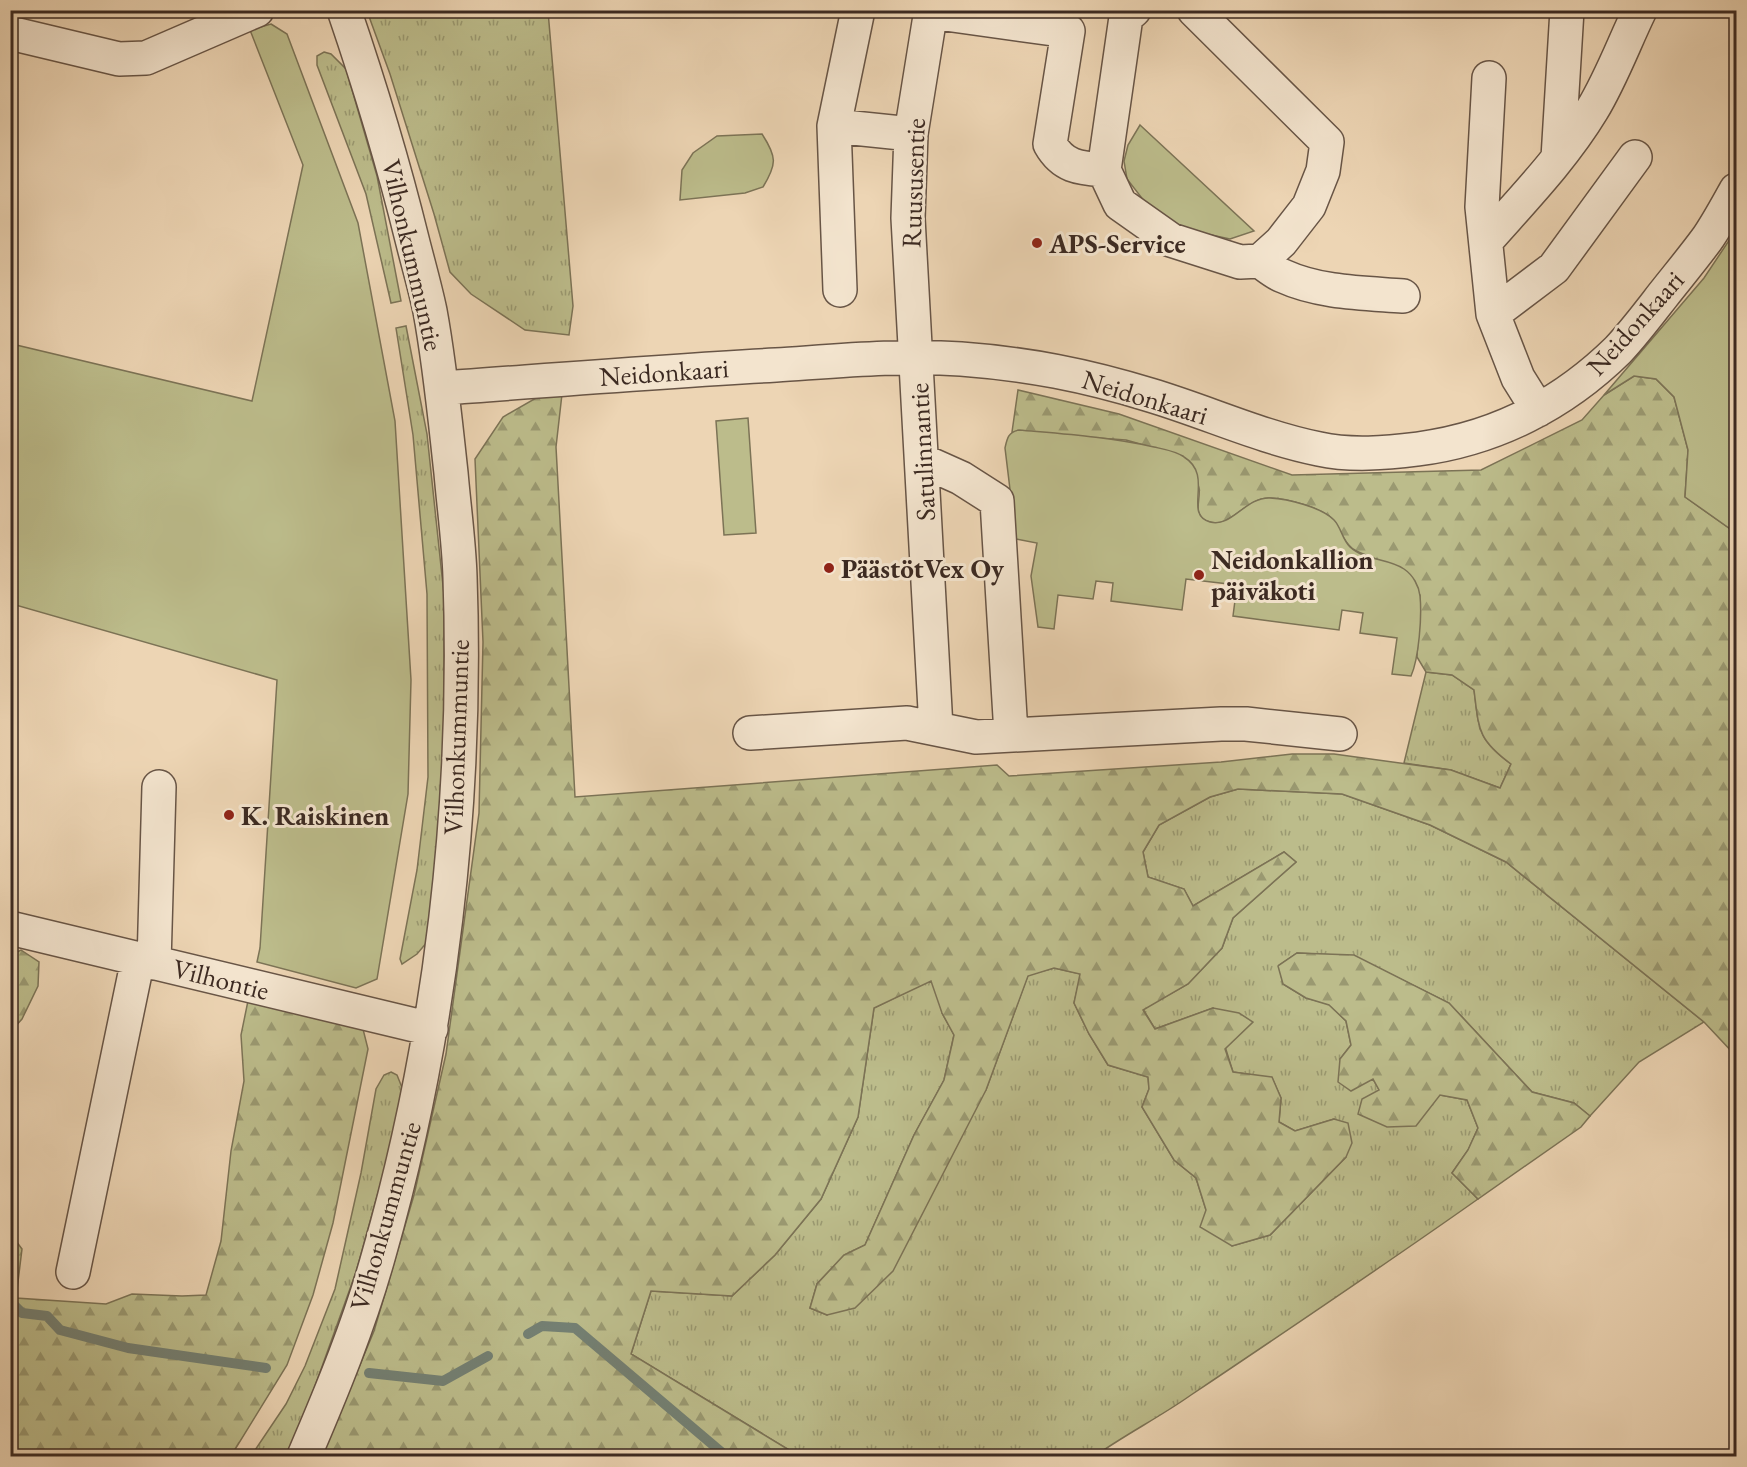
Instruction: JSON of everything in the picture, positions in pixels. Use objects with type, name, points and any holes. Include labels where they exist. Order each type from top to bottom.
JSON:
[{"type":"street","points":[[10,33],[119,59],[146,58],[257,10]]},
{"type":"street","name":"Vilhonkummuntie","points":[[304,1456],[379,1257],[408,1142],[431,1029],[450,877],[461,730],[460,574],[443,388],[430,309],[400,193],[367,78],[344,10]]},
{"type":"street","points":[[840,290],[834,126],[858,10]]},
{"type":"street","points":[[1134,10],[1126,17],[1104,170],[1120,204],[1171,240],[1240,262],[1260,261],[1282,276],[1309,285],[1352,292],[1403,296]]},
{"type":"street","points":[[1194,10],[1327,142],[1323,171],[1309,206],[1281,242],[1260,261]]},
{"type":"street","points":[[1558,159],[1567,10]]},
{"type":"street","points":[[1485,241],[1558,159],[1593,108],[1640,10]]},
{"type":"street","points":[[931,11],[1069,21],[1050,144],[1057,156],[1079,168],[1104,170]]},
{"type":"street","name":"Ruususentie","points":[[916,357],[908,218],[911,134],[931,11]]},
{"type":"street","points":[[1489,78],[1482,207],[1493,314],[1518,378],[1538,410]]},
{"type":"street","points":[[834,126],[911,134]]},
{"type":"street","points":[[1493,314],[1554,268],[1635,157]]},
{"type":"street","name":"Neidonkaari","points":[[443,388],[713,368],[916,357],[1039,367],[1086,376],[1153,396],[1259,435],[1322,450],[1390,453],[1451,444],[1497,430],[1538,410],[1581,383],[1619,348],[1708,237],[1737,190]]},
{"type":"street","name":"Satulinnantie","points":[[916,357],[936,728]]},
{"type":"street","points":[[923,461],[961,478],[997,501],[1011,734]]},
{"type":"street","points":[[750,733],[907,723],[976,737],[1221,724],[1246,724],[1340,734]]},
{"type":"street","points":[[73,1272],[146,961],[159,787]]},
{"type":"street","name":"Vilhontie","points":[[10,928],[431,1029]]},
{"type":"green space","points":[[367,11],[548,11],[573,306],[569,335],[525,330],[471,294],[450,272],[390,74]]},
{"type":"green space","points":[[271,24],[287,34],[358,223],[395,421],[411,680],[408,794],[377,979],[356,988],[257,962],[260,948],[277,680],[12,604],[12,344],[252,401],[303,165],[250,30]]},
{"type":"green space","points":[[324,52],[331,54],[346,69],[377,176],[401,301],[391,303],[366,194],[317,65],[317,56]]},
{"type":"green space","points":[[1140,125],[1254,231],[1230,239],[1188,230],[1155,215],[1127,179],[1124,161],[1128,145]]},
{"type":"green space","points":[[762,134],[773,155],[773,166],[763,187],[745,193],[680,200],[682,170],[693,153],[717,136]]},
{"type":"green space","points":[[1736,230],[1736,533],[1685,497],[1688,450],[1674,397],[1656,379],[1634,376],[1604,395],[1704,278]]},
{"type":"green space","points":[[406,326],[427,434],[444,595],[444,778],[428,941],[417,954],[402,964],[400,959],[417,870],[428,777],[427,594],[413,435],[396,328]]},
{"type":"green space","points":[[1634,376],[1656,379],[1674,397],[1688,450],[1685,497],[1736,533],[1736,1056],[1704,1022],[1506,862],[1430,825],[1342,794],[1238,789],[1210,797],[1159,825],[1143,852],[1148,877],[1184,889],[1193,906],[1284,852],[1296,862],[1233,918],[1222,948],[1188,984],[1143,1010],[1155,1029],[1213,1008],[1239,1013],[1253,1022],[1225,1049],[1233,1072],[1272,1077],[1281,1098],[1279,1122],[1295,1131],[1334,1119],[1348,1123],[1352,1143],[1346,1157],[1270,1235],[1232,1246],[1200,1227],[1206,1210],[1196,1178],[1174,1160],[1142,1107],[1149,1089],[1148,1077],[1108,1065],[1074,1003],[1080,974],[1054,968],[1028,976],[986,1090],[893,1271],[855,1308],[827,1315],[810,1308],[817,1284],[844,1255],[865,1245],[914,1135],[944,1080],[954,1035],[942,1013],[931,981],[874,1008],[858,1117],[821,1199],[775,1255],[732,1296],[651,1291],[631,1354],[799,1456],[322,1456],[374,1331],[414,1195],[446,1054],[479,813],[483,642],[475,459],[503,417],[543,394],[562,394],[556,447],[575,797],[997,765],[1009,776],[1221,762],[1292,754],[1334,754],[1451,770],[1500,788],[1511,764],[1492,747],[1482,732],[1474,690],[1452,675],[1426,672],[1417,657],[1420,595],[1383,563],[1353,549],[1344,540],[1330,517],[1304,505],[1268,498],[1251,503],[1222,522],[1207,521],[1198,511],[1198,484],[1183,456],[1126,440],[1012,432],[1018,390],[1119,414],[1292,475],[1481,470],[1582,420],[1604,395]]},
{"type":"green space","points":[[748,418],[756,533],[724,535],[716,421]]},
{"type":"green space","points":[[1019,430],[1087,436],[1177,453],[1193,465],[1197,474],[1198,511],[1202,518],[1210,522],[1225,521],[1253,502],[1270,498],[1304,504],[1328,515],[1356,552],[1398,565],[1415,581],[1421,604],[1418,648],[1411,676],[1392,674],[1397,638],[1360,633],[1363,613],[1342,610],[1339,630],[1233,616],[1237,585],[1186,579],[1182,610],[1111,601],[1113,583],[1096,581],[1093,599],[1058,595],[1054,629],[1038,627],[1031,576],[1037,543],[1016,539],[1005,448],[1010,434]]},
{"type":"green space","points":[[1426,672],[1452,675],[1474,690],[1479,724],[1486,740],[1511,764],[1500,788],[1451,770],[1404,763]]},
{"type":"green space","points":[[1238,789],[1342,794],[1430,825],[1506,862],[1704,1022],[1639,1062],[1590,1116],[1574,1103],[1532,1092],[1449,1003],[1354,956],[1297,953],[1279,965],[1283,984],[1306,998],[1329,1004],[1346,1021],[1351,1045],[1340,1059],[1373,1079],[1380,1091],[1440,1095],[1467,1100],[1478,1128],[1468,1150],[1452,1173],[1478,1199],[1179,1403],[1095,1456],[799,1456],[631,1354],[651,1291],[732,1296],[775,1255],[821,1199],[858,1117],[874,1008],[936,977],[942,1013],[954,1035],[944,1080],[914,1135],[865,1245],[844,1255],[817,1284],[810,1308],[827,1315],[986,1090],[1028,975],[1054,968],[1081,974],[1074,1003],[1108,1065],[1148,1077],[1149,1089],[1142,1107],[1174,1160],[1196,1178],[1206,1210],[1232,1246],[1270,1235],[1346,1157],[1334,1119],[1295,1131],[1279,1122],[1281,1098],[1272,1078],[1233,1072],[1213,1008],[1155,1029],[1143,1009],[1188,984],[1222,948],[1233,918],[1296,862],[1284,852],[1193,906],[1184,889],[1148,877],[1143,852],[1159,825],[1210,797]]},
{"type":"green space","points":[[21,950],[39,962],[38,986],[22,1019],[11,1031],[11,955]]},
{"type":"green space","points":[[1297,953],[1354,955],[1449,1003],[1532,1092],[1574,1103],[1590,1116],[1581,1127],[1478,1199],[1452,1173],[1468,1150],[1478,1128],[1467,1100],[1440,1095],[1416,1126],[1387,1127],[1358,1114],[1362,1099],[1379,1090],[1373,1079],[1351,1091],[1338,1082],[1340,1059],[1351,1045],[1346,1021],[1329,1005],[1306,998],[1283,984],[1278,966]]},
{"type":"green space","points":[[249,996],[363,1029],[368,1049],[333,1223],[313,1295],[287,1365],[231,1456],[11,1456],[10,1233],[22,1249],[16,1298],[106,1304],[132,1294],[206,1295],[221,1241],[231,1151],[244,1081],[241,1035]]},
{"type":"green space","points":[[391,1072],[397,1075],[403,1090],[393,1139],[356,1272],[296,1439],[289,1456],[251,1456],[286,1404],[305,1366],[335,1289],[361,1173],[376,1089],[384,1075]]},
{"type":"waterway","points":[[10,1301],[22,1313],[47,1316],[60,1330],[128,1348],[266,1368]]},
{"type":"waterway","points":[[528,1334],[542,1326],[575,1328],[726,1456]]},
{"type":"waterway","points":[[369,1373],[443,1381],[488,1356]]},
{"type":"place","name":"APS-Service","points":[[1037,243]]},
{"type":"place","name":"PäästötVex Oy","points":[[829,568]]},
{"type":"place","name":"Neidonkallion päiväkoti","points":[[1199,575]]},
{"type":"place","name":"K. Raiskinen","points":[[229,815]]}]
